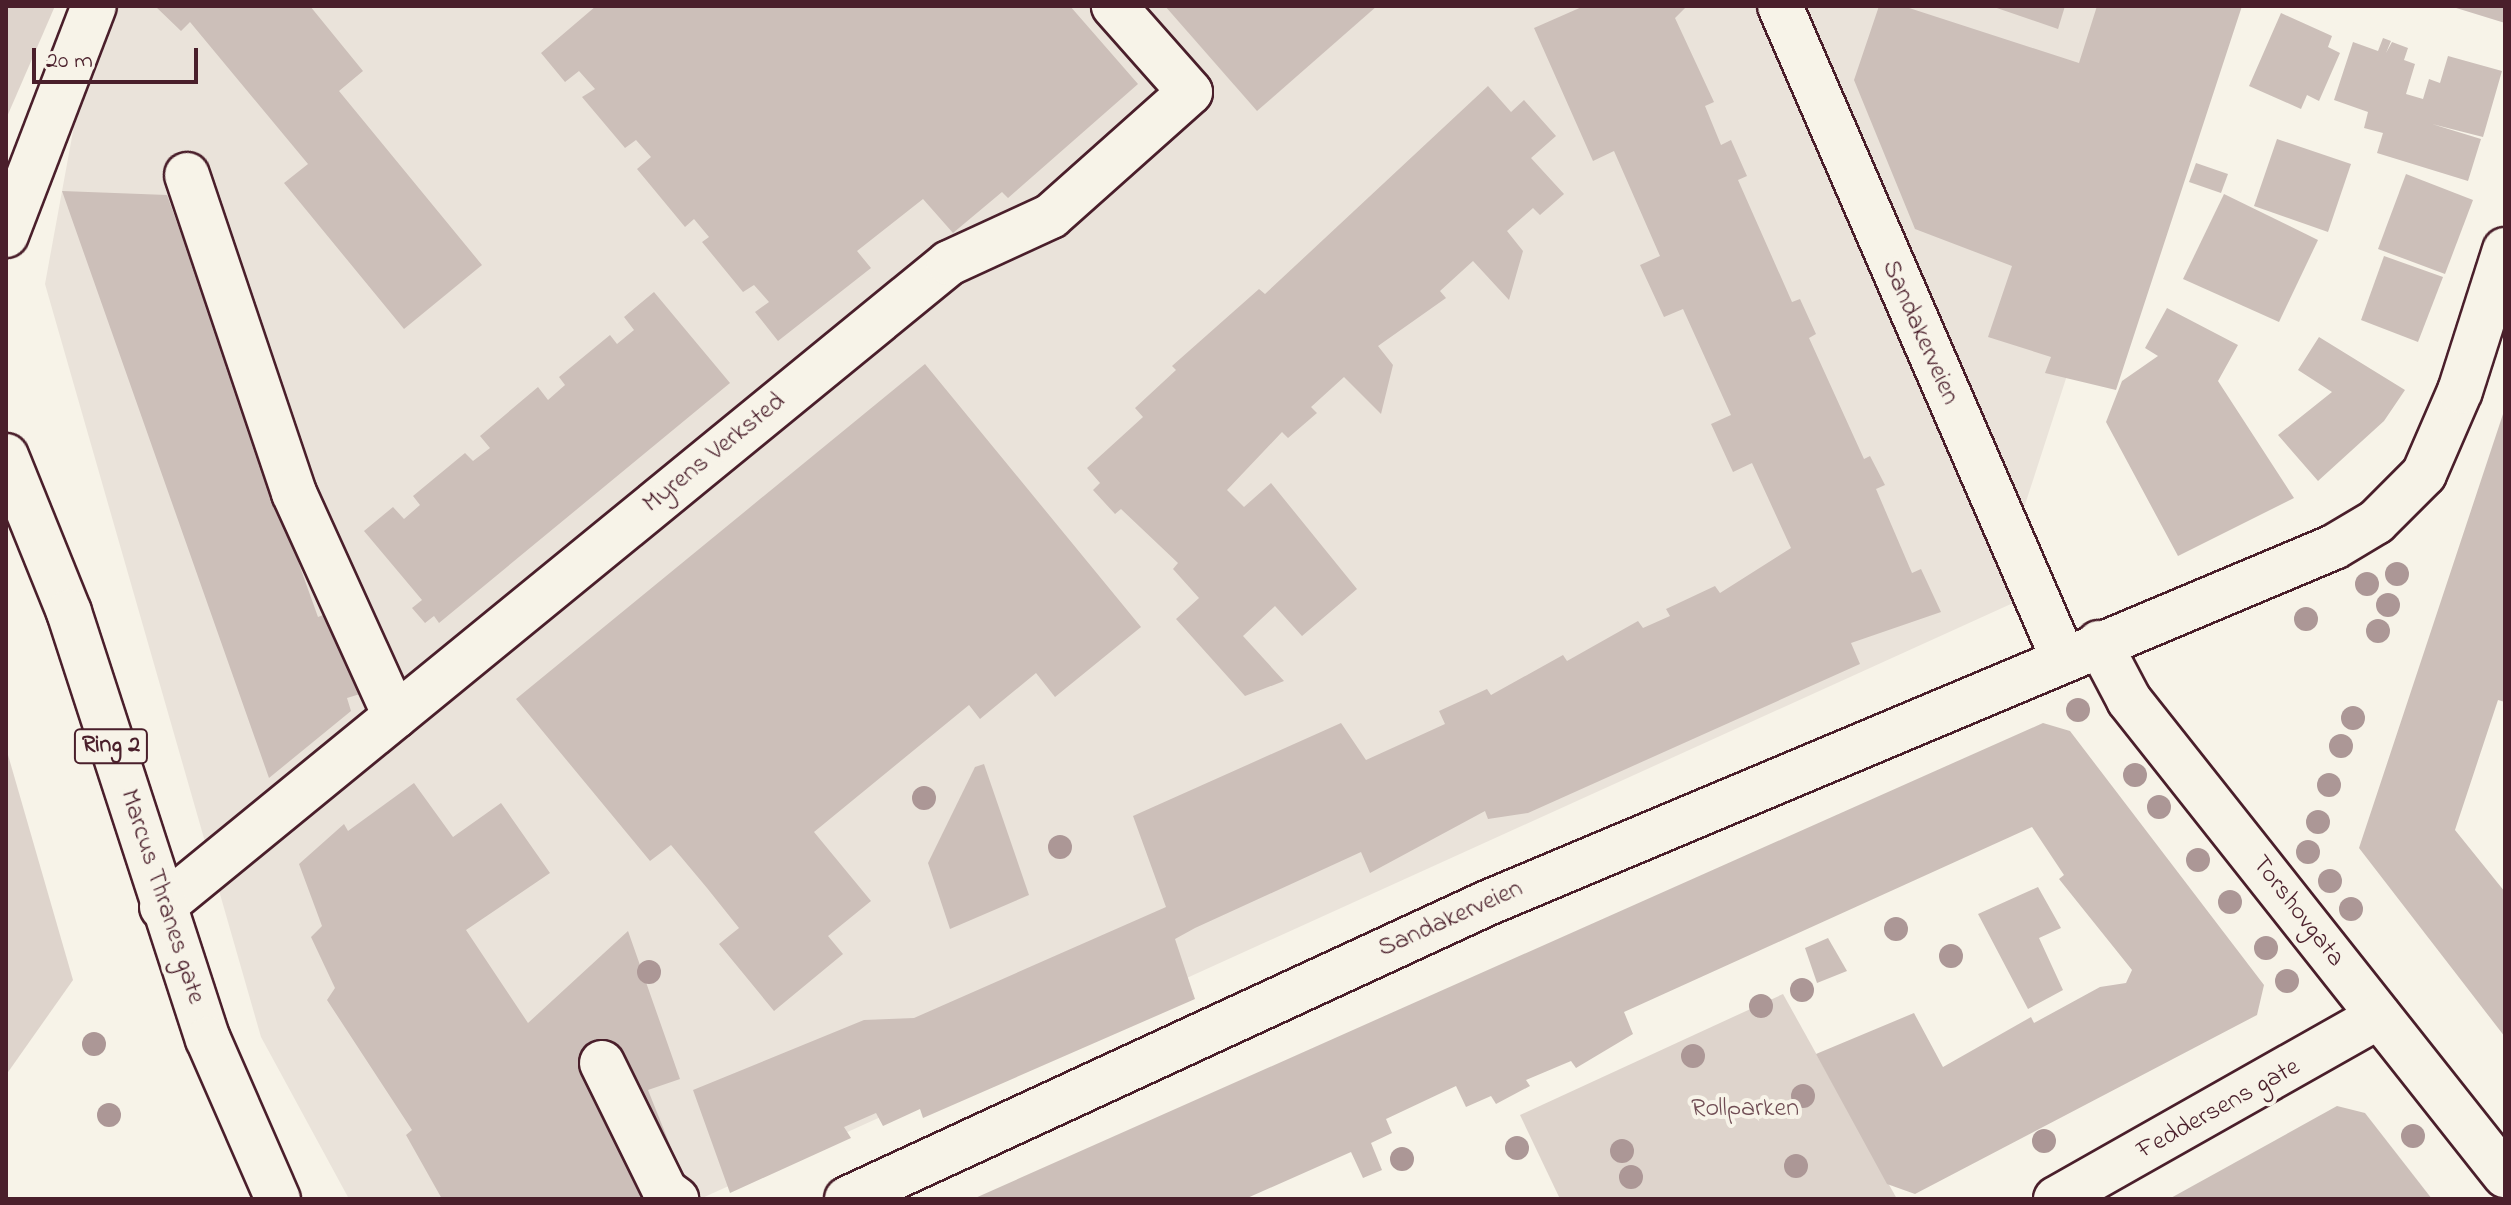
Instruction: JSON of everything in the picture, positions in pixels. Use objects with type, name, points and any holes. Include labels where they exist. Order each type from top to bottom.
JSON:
[{"type":"street","points":[[6,235],[15,189],[94,6]]},
{"type":"street","name":"Myrens Verksted","points":[[162,907],[949,263],[1051,216],[1190,92],[1114,6]]},
{"type":"street","name":"Sandakerveien","points":[[1780,6],[2081,650]]},
{"type":"street","points":[[187,175],[294,493],[395,716]]},
{"type":"street","name":"Sandakerveien","points":[[847,1199],[900,1188],[1485,904],[2081,650],[2334,547],[2405,499],[2442,440],[2505,250]]},
{"type":"street","name":"Marcus Thranes gate","points":[[6,456],[69,612],[162,907],[208,1039],[278,1199]]},
{"type":"street","name":"Torshovgata","points":[[2081,650],[2129,700],[2505,1175]]},
{"type":"street","name":"Feddersens gate","points":[[2056,1199],[2379,1016]]},
{"type":"street","points":[[602,1063],[665,1191],[676,1199]]},
{"type":"street","points":[[669,1149],[685,1199]]},
{"type":"shaded area","points":[[96,6],[2187,6],[2021,517],[2035,593],[700,1199],[349,1199],[261,1037],[45,284]]},
{"type":"green space","points":[[6,6],[55,6],[6,119]]},
{"type":"green space","points":[[6,748],[73,980],[6,1075]]},
{"type":"green space","name":"Rollparken","points":[[1783,994],[1897,1199],[1560,1199],[1520,1115]]},
{"type":"building","points":[[155,6],[310,6],[363,71],[339,91],[482,265],[404,329],[284,183],[308,164],[190,22],[181,31]]},
{"type":"building","points":[[596,6],[1070,6],[1138,84],[1008,198],[1002,192],[953,233],[923,199],[857,251],[871,268],[778,341],[755,312],[769,302],[754,285],[743,292],[702,242],[709,237],[694,219],[685,227],[637,169],[651,157],[636,140],[625,148],[582,97],[595,89],[579,71],[565,82],[541,53]]},
{"type":"building","points":[[1165,6],[1377,6],[1257,111]]},
{"type":"building","points":[[1584,6],[1687,6],[1675,18],[1714,102],[1705,106],[1721,145],[1731,140],[1747,176],[1738,180],[1792,302],[1800,299],[1816,334],[1809,338],[1864,459],[1870,456],[1885,485],[1876,489],[1912,573],[1921,569],[1941,612],[1851,643],[1860,664],[1528,813],[1488,819],[1485,811],[1370,873],[1361,852],[1195,928],[1175,939],[1195,999],[923,1118],[920,1109],[883,1126],[876,1113],[844,1127],[851,1138],[730,1193],[693,1090],[864,1020],[914,1018],[1166,907],[1133,816],[1341,723],[1366,760],[1445,724],[1439,711],[1487,689],[1491,695],[1563,655],[1567,661],[1638,621],[1643,628],[1670,616],[1666,609],[1715,586],[1720,593],[1791,548],[1752,463],[1733,472],[1711,424],[1731,415],[1683,309],[1664,317],[1640,265],[1660,256],[1614,151],[1593,161],[1534,28]]},
{"type":"building","points":[[1879,6],[1903,6],[2079,63],[2097,6],[2242,6],[2116,390],[2045,373],[2051,357],[1988,337],[2012,266],[1915,229],[1854,80]]},
{"type":"building","points":[[1991,6],[2065,6],[2058,29]]},
{"type":"building","points":[[2505,6],[2505,23],[2453,7]]},
{"type":"building","points":[[2281,13],[2332,36],[2328,47],[2340,53],[2319,101],[2307,95],[2301,109],[2249,86]]},
{"type":"building","points":[[2383,38],[2391,41],[2386,53],[2392,42],[2408,48],[2404,60],[2415,64],[2406,94],[2423,99],[2429,79],[2440,83],[2448,56],[2502,71],[2483,137],[2432,124],[2481,139],[2468,181],[2377,153],[2383,133],[2364,128],[2368,112],[2334,100],[2353,42],[2378,51]]},
{"type":"building","points":[[1488,86],[1511,112],[1524,100],[1556,136],[1531,158],[1564,194],[1540,215],[1533,208],[1507,231],[1523,251],[1509,300],[1473,261],[1440,291],[1446,298],[1378,346],[1393,365],[1381,414],[1344,377],[1311,407],[1317,413],[1288,438],[1282,432],[1227,490],[1244,507],[1271,483],[1357,589],[1302,636],[1275,606],[1243,636],[1284,681],[1245,696],[1176,619],[1199,598],[1173,569],[1178,563],[1121,509],[1115,514],[1093,490],[1100,483],[1087,468],[1143,417],[1135,408],[1176,370],[1172,366],[1259,289],[1265,294]]},
{"type":"building","points":[[2277,139],[2351,164],[2328,232],[2254,206]]},
{"type":"building","points":[[2196,163],[2228,174],[2221,193],[2189,182]]},
{"type":"building","points":[[2406,174],[2473,200],[2445,274],[2378,249]]},
{"type":"building","points":[[62,191],[167,195],[201,289],[214,284],[233,338],[220,344],[318,617],[331,612],[360,694],[347,698],[351,711],[269,778]]},
{"type":"building","points":[[2224,194],[2318,240],[2279,322],[2183,279]]},
{"type":"building","points":[[2384,256],[2443,277],[2418,342],[2361,320]]},
{"type":"building","points":[[654,292],[730,383],[439,623],[434,616],[425,623],[412,608],[422,600],[364,531],[393,507],[404,519],[420,505],[413,496],[465,453],[473,461],[490,448],[480,436],[538,387],[548,400],[565,385],[559,377],[610,335],[617,344],[634,330],[624,317]]},
{"type":"building","points":[[2167,308],[2238,345],[2218,381],[2294,498],[2178,556],[2106,422],[2122,381],[2158,356],[2145,348]]},
{"type":"building","points":[[2319,337],[2405,390],[2384,421],[2318,481],[2278,435],[2332,392],[2298,370]]},
{"type":"building","points":[[925,364],[1141,627],[1055,697],[1036,673],[980,719],[969,705],[814,832],[871,901],[828,936],[843,954],[774,1011],[719,944],[739,928],[707,888],[671,845],[650,861],[516,699]]},
{"type":"building","points":[[2504,411],[2505,702],[2498,700],[2455,830],[2505,892],[2505,1037],[2359,848]]},
{"type":"building","points":[[2043,723],[2070,731],[2264,985],[2257,1015],[1915,1194],[1887,1184],[1816,1054],[1914,1013],[1943,1067],[2031,1017],[2034,1023],[2100,987],[2126,983],[2132,970],[2059,879],[2064,875],[2032,827],[1624,1012],[1633,1034],[1576,1068],[1571,1061],[1526,1080],[1530,1086],[1496,1104],[1491,1096],[1466,1107],[1456,1086],[1386,1119],[1392,1133],[1371,1143],[1382,1170],[1363,1178],[1351,1152],[1245,1199],[973,1199]]},
{"type":"building","points":[[984,764],[1029,895],[950,929],[928,863],[975,767]]},
{"type":"building","points":[[414,783],[453,837],[501,803],[550,873],[466,930],[528,1023],[628,931],[680,1079],[648,1090],[686,1185],[659,1199],[442,1199],[406,1135],[412,1130],[327,1000],[335,988],[311,937],[322,926],[299,864],[344,824],[348,831]]},
{"type":"building","points":[[2038,887],[2061,928],[2039,938],[2063,990],[2028,1009],[1978,914]]},
{"type":"building","points":[[1828,938],[1847,971],[1817,983],[1805,948]]},
{"type":"building","points":[[2337,1106],[2365,1113],[2432,1199],[2169,1199]]}]
